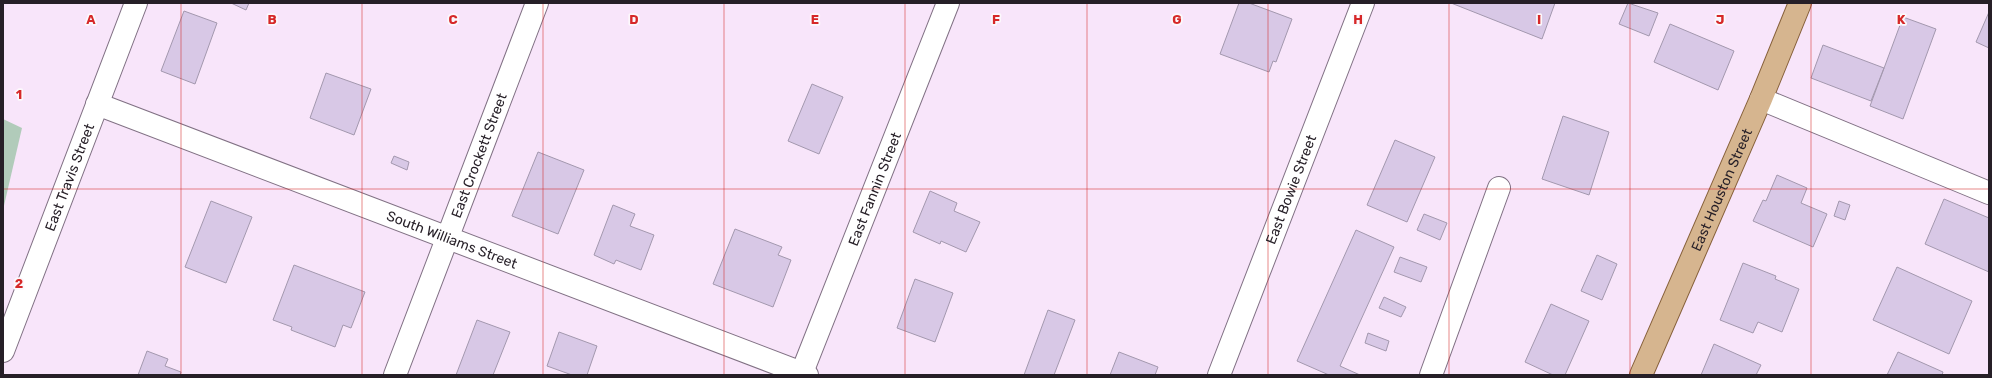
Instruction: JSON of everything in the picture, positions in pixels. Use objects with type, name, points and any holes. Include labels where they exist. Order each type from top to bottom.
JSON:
[{"type":"main road","name":"East Houston Street","points":[[1641,375],[1761,99],[1800,3]]},
{"type":"street","name":"East Travis Street","points":[[3,351],[136,3]]},
{"type":"street","name":"East Crockett Street","points":[[395,375],[537,3]]},
{"type":"street","name":"East Fannin Street","points":[[803,374],[948,3]]},
{"type":"street","name":"East Bowie Street","points":[[1219,375],[1363,3]]},
{"type":"street","points":[[1761,99],[1989,192]]},
{"type":"street","name":"South Williams Street","points":[[97,104],[803,374]]},
{"type":"street","points":[[1431,375],[1499,188]]},
{"type":"green space","points":[[3,119],[22,128],[3,210]]},
{"type":"building","points":[[231,3],[249,3],[246,10]]},
{"type":"building","points":[[1239,3],[1249,3],[1292,19],[1276,62],[1273,61],[1269,72],[1220,54]]},
{"type":"building","points":[[1451,3],[1555,3],[1542,39]]},
{"type":"building","points":[[1628,3],[1658,13],[1649,36],[1619,24]]},
{"type":"building","points":[[184,11],[217,23],[195,84],[161,71]]},
{"type":"building","points":[[1989,12],[1989,48],[1976,42]]},
{"type":"building","points":[[1903,17],[1936,29],[1903,119],[1870,106]]},
{"type":"building","points":[[1670,24],[1734,51],[1718,90],[1654,62]]},
{"type":"building","points":[[1823,45],[1884,68],[1871,101],[1811,78]]},
{"type":"building","points":[[326,73],[371,89],[354,135],[310,118]]},
{"type":"building","points":[[812,84],[843,97],[819,154],[788,141]]},
{"type":"building","points":[[1563,116],[1609,132],[1589,195],[1542,179]]},
{"type":"building","points":[[1395,140],[1435,157],[1407,222],[1367,205]]},
{"type":"building","points":[[538,152],[584,170],[558,234],[512,216]]},
{"type":"building","points":[[394,156],[409,162],[407,170],[391,163]]},
{"type":"building","points":[[1777,175],[1807,188],[1801,203],[1827,214],[1813,247],[1753,221],[1763,200],[1766,201]]},
{"type":"building","points":[[930,191],[957,203],[954,211],[980,222],[966,252],[941,241],[940,244],[913,232]]},
{"type":"building","points":[[1944,199],[1989,218],[1989,272],[1925,244]]},
{"type":"building","points":[[211,201],[252,217],[226,283],[185,267]]},
{"type":"building","points":[[1839,201],[1850,205],[1845,220],[1834,216]]},
{"type":"building","points":[[613,205],[635,214],[630,226],[654,235],[641,270],[616,260],[614,264],[594,255]]},
{"type":"building","points":[[1424,214],[1447,223],[1440,240],[1417,230]]},
{"type":"building","points":[[735,229],[782,247],[778,255],[791,260],[773,307],[713,284]]},
{"type":"building","points":[[1356,230],[1394,247],[1340,366],[1360,375],[1329,375],[1297,361]]},
{"type":"building","points":[[1597,255],[1617,264],[1602,300],[1581,291]]},
{"type":"building","points":[[1400,257],[1427,267],[1421,282],[1394,272]]},
{"type":"building","points":[[1743,263],[1776,276],[1775,279],[1799,289],[1782,332],[1758,322],[1753,333],[1720,320]]},
{"type":"building","points":[[294,265],[365,292],[351,328],[343,325],[335,347],[291,330],[292,327],[273,320]]},
{"type":"building","points":[[1897,267],[1972,301],[1949,354],[1873,320]]},
{"type":"building","points":[[915,279],[953,293],[935,342],[897,328]]},
{"type":"building","points":[[1384,297],[1406,307],[1401,317],[1379,308]]},
{"type":"building","points":[[1551,304],[1589,321],[1565,375],[1553,375],[1525,362]]},
{"type":"building","points":[[1048,310],[1075,320],[1054,375],[1024,375]]},
{"type":"building","points":[[477,320],[510,332],[493,375],[456,375]]},
{"type":"building","points":[[559,332],[597,346],[587,375],[572,375],[547,366]]},
{"type":"building","points":[[1368,333],[1389,341],[1386,351],[1365,343]]},
{"type":"building","points":[[1714,344],[1761,365],[1756,375],[1701,375]]},
{"type":"building","points":[[147,351],[168,359],[165,366],[181,372],[180,375],[138,375]]},
{"type":"building","points":[[1119,352],[1158,367],[1155,375],[1110,375]]},
{"type":"building","points":[[1898,352],[1943,372],[1942,375],[1887,375]]}]
